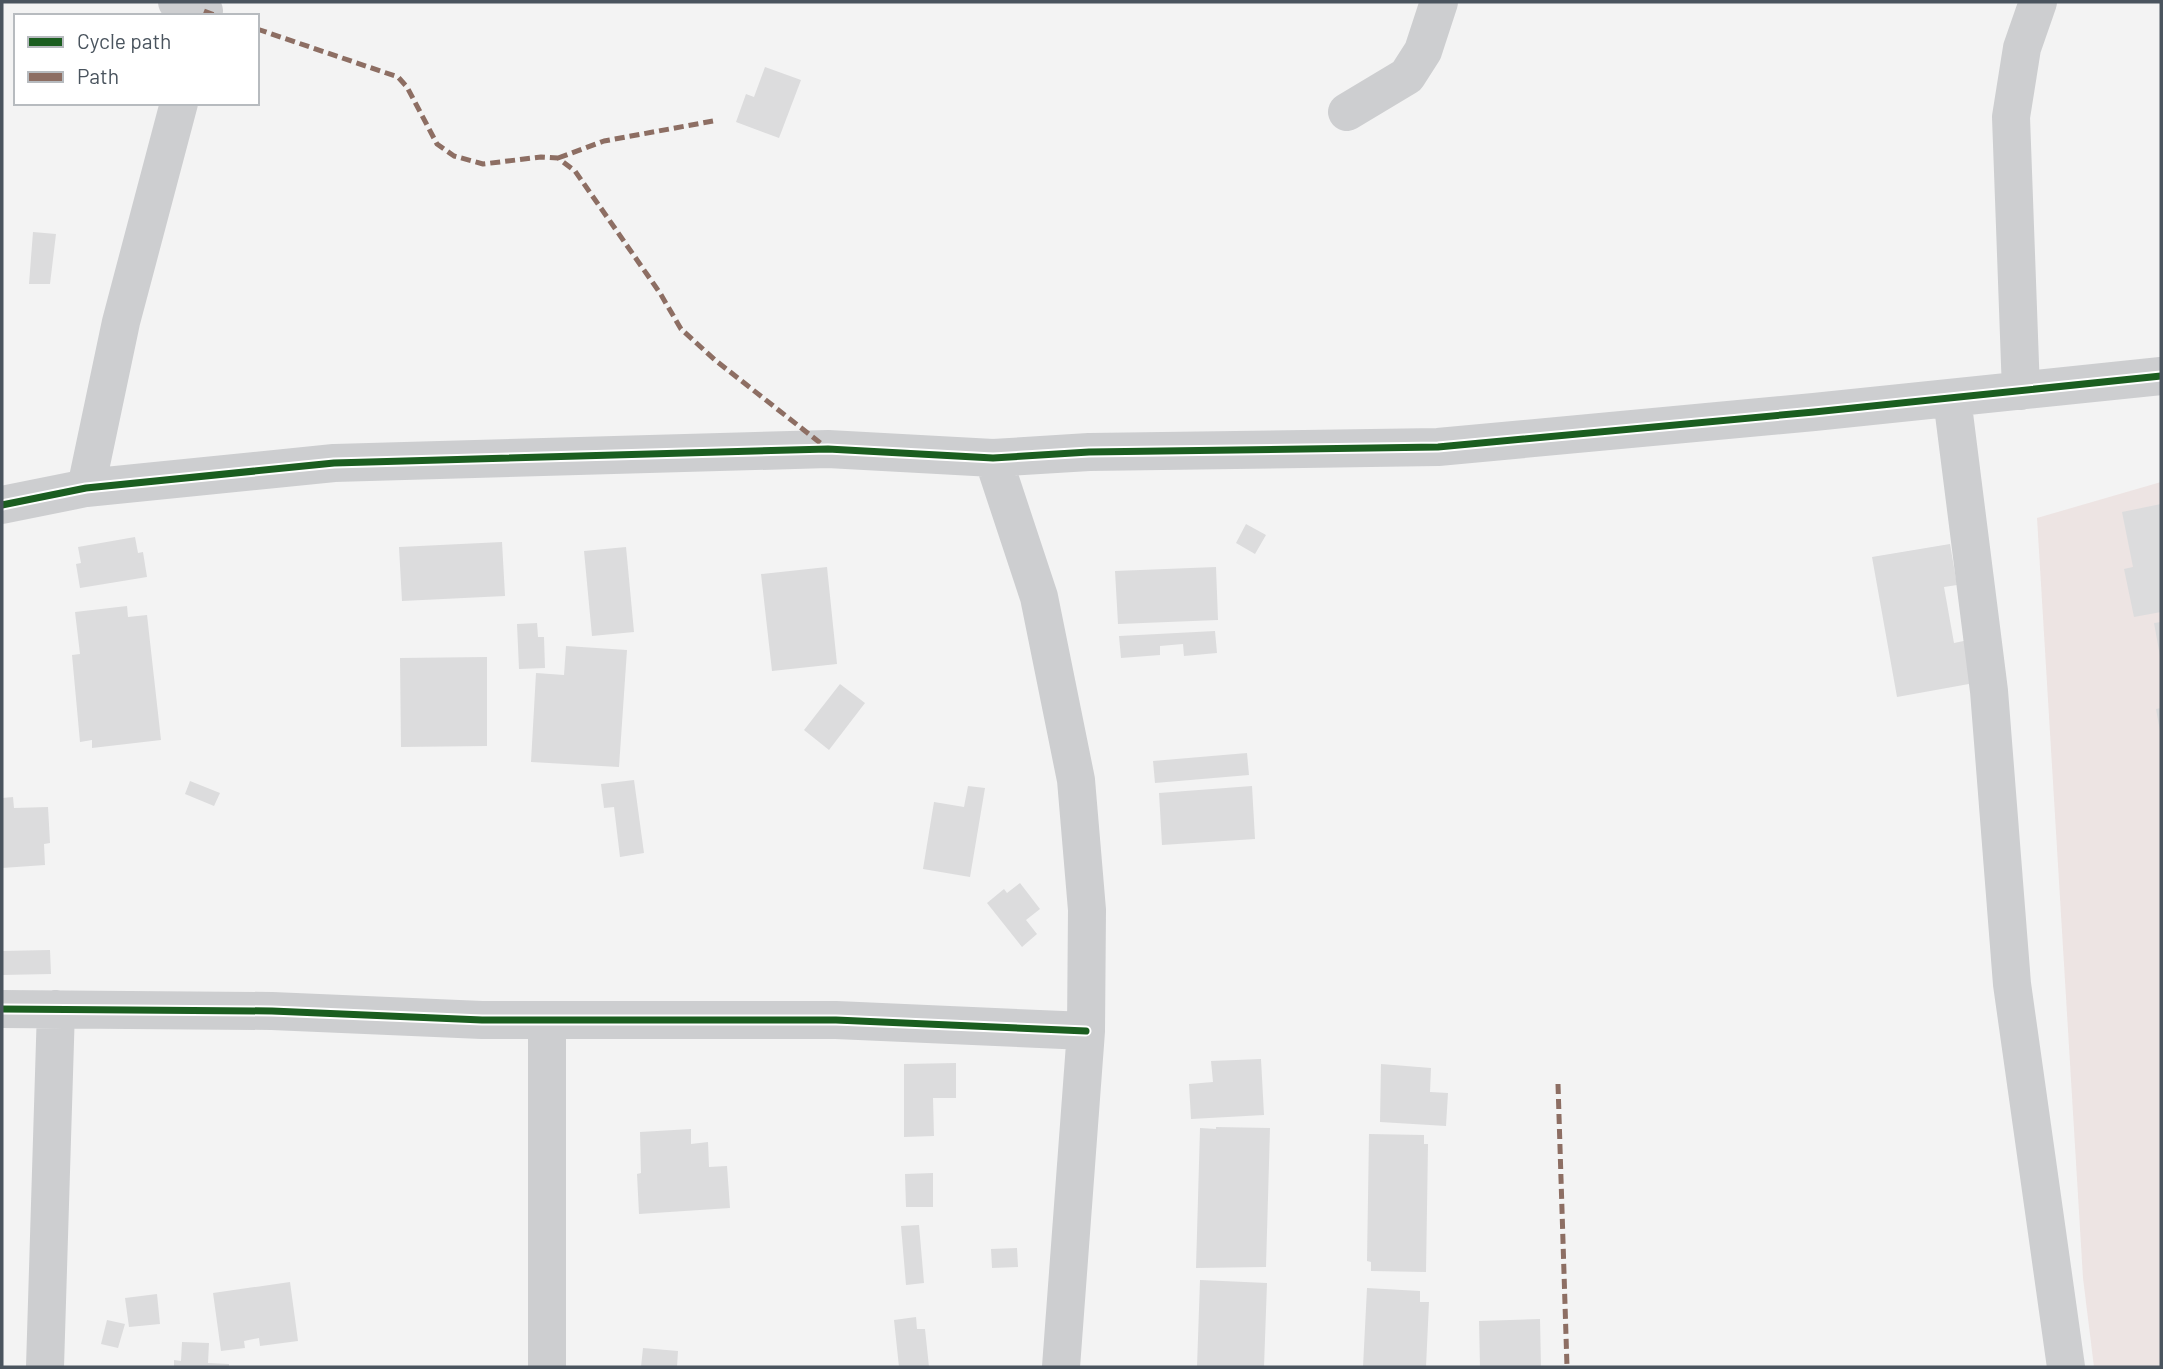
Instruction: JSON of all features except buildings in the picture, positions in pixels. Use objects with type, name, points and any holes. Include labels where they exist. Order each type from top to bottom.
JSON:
[{"type":"street","points":[[1347,113],[1407,76],[1423,51],[1439,2]]},
{"type":"street","points":[[2021,391],[2011,117],[2021,48],[2038,2]]},
{"type":"street","points":[[86,488],[121,322],[178,105]]},
{"type":"street","points":[[2,505],[86,488],[334,463],[828,449],[993,458],[1089,452],[1438,447],[2161,376]]},
{"type":"street","points":[[1952,398],[1989,691],[2012,984],[2066,1367]]},
{"type":"street","points":[[993,458],[1039,597],[1076,780],[1087,910],[1086,1031],[1062,1367]]},
{"type":"street","points":[[2,1009],[272,1011],[482,1020],[836,1020],[1086,1031]]},
{"type":"street","points":[[45,1367],[56,1009]]},
{"type":"street","points":[[547,1020],[547,1367]]},
{"type":"shaded area","points":[[2161,482],[2161,1367],[2094,1367],[2083,1278],[2037,518]]},
{"type":"marked path","points":[[204,11],[212,14]]},
{"type":"marked path","points":[[259,30],[398,77],[407,87],[437,144],[454,156],[483,164],[541,157],[558,158],[575,171],[660,293],[681,329],[715,360],[828,449]]},
{"type":"marked path","points":[[558,158],[604,141],[713,121]]},
{"type":"marked path","points":[[1558,1084],[1567,1367]]},
{"type":"cycle path","points":[[2,505],[86,488],[334,463],[828,449],[993,458],[1089,452],[1438,447],[2161,376]]},
{"type":"cycle path","points":[[2,1009],[272,1011],[482,1020],[836,1020],[1086,1031]]}]
